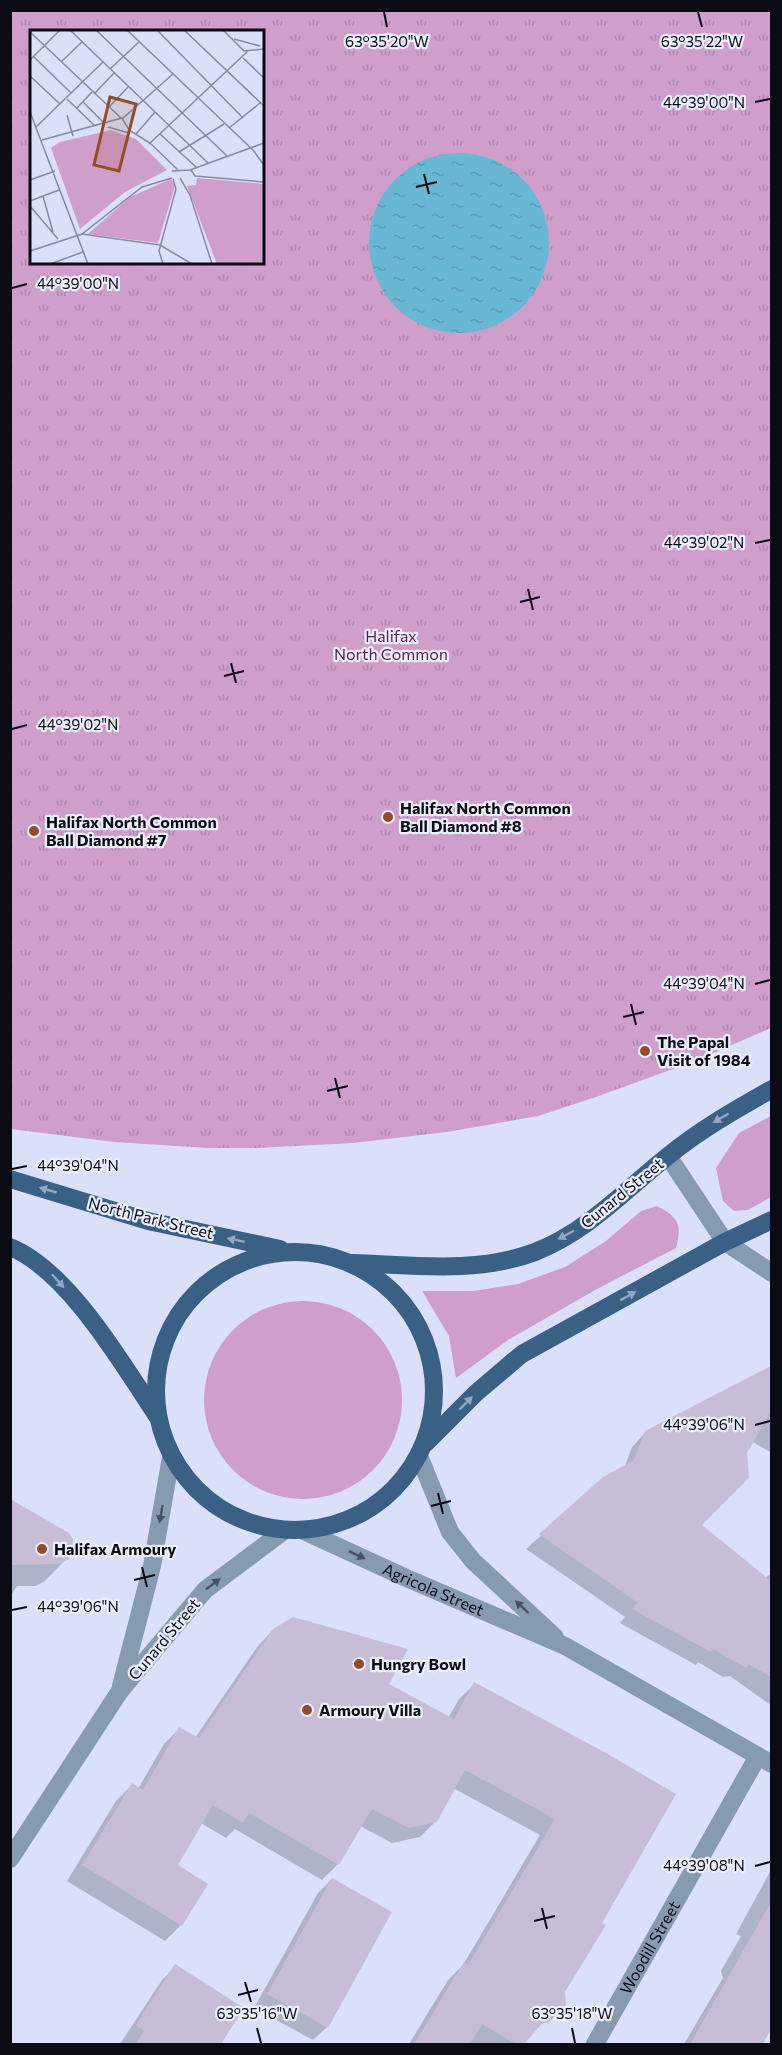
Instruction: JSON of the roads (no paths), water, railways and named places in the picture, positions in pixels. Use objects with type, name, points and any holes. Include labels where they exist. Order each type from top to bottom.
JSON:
[{"type":"main road","name":"Cunard Street","points":[[351,1263],[447,1266],[489,1263],[534,1252],[589,1223],[668,1156],[712,1123],[771,1089]]},
{"type":"main road","name":"North Park Street","points":[[10,1179],[148,1221],[293,1251]]},
{"type":"main road","points":[[422,1450],[434,1409],[434,1374],[425,1339],[407,1307],[382,1281],[351,1263],[323,1254],[293,1251],[259,1256],[226,1269],[198,1290],[177,1316],[162,1348],[155,1382],[158,1417],[171,1457],[200,1494],[239,1520],[295,1531],[350,1520],[390,1494],[422,1450],[476,1392],[522,1354],[725,1242],[771,1220]]},
{"type":"main road","points":[[10,1247],[51,1273],[84,1311],[158,1417]]},
{"type":"street","points":[[668,1156],[725,1242],[771,1273]]},
{"type":"street","name":"Agricola Street","points":[[422,1450],[450,1532],[472,1561],[565,1646]]},
{"type":"street","name":"Cunard Street","points":[[120,1691],[152,1566],[171,1457]]},
{"type":"street","name":"Agricola Street","points":[[295,1531],[565,1646],[764,1760]]},
{"type":"street","name":"Cunard Street","points":[[120,1691],[205,1590],[295,1531]]},
{"type":"street","points":[[10,1859],[120,1691]]},
{"type":"street","name":"Woodill Street","points":[[595,2044],[764,1760]]},
{"type":"water","points":[[459,153],[477,154],[494,159],[523,179],[543,208],[548,225],[548,261],[543,278],[523,307],[494,327],[477,332],[459,333],[441,332],[424,327],[395,307],[375,278],[370,261],[369,243],[370,225],[375,208],[395,179],[424,159],[441,154]]},
{"type":"place","name":"Halifax North Common Ball Diamond #8","points":[[388,817]]},
{"type":"place","name":"Halifax North Common Ball Diamond #7","points":[[34,831]]},
{"type":"place","name":"The Papal Visit of 1984","points":[[645,1051]]},
{"type":"place","name":"Halifax Armoury","points":[[42,1549]]},
{"type":"place","name":"Hungry Bowl","points":[[359,1664]]},
{"type":"place","name":"Armoury Villa","points":[[307,1710]]},
{"type":"park label","name":"Halifax North Common","points":[[391,645]]}]
